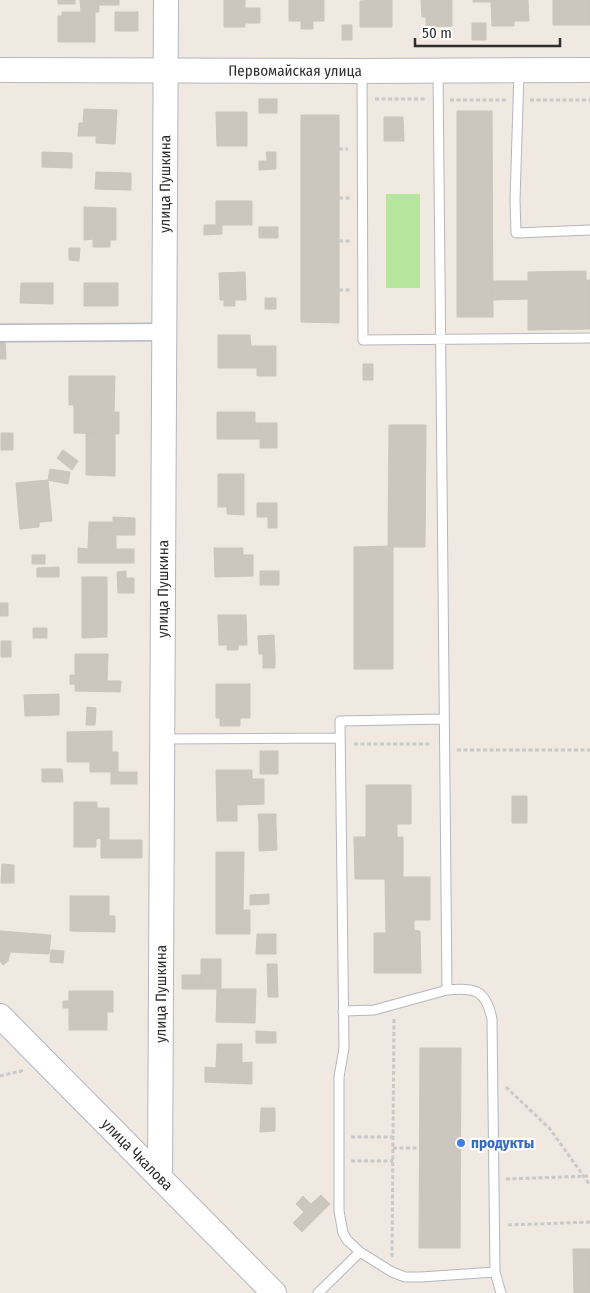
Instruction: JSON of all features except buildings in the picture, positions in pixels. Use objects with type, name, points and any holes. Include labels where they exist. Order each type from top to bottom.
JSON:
[{"type":"street","name":"улица Пушкина","points":[[160,1178],[166,0]]},
{"type":"street","name":"Первомайская улица","points":[[0,70],[590,70]]},
{"type":"street","points":[[0,333],[164,332]]},
{"type":"street","name":"улица Чкалова","points":[[0,1016],[274,1293]]},
{"type":"lane","points":[[519,70],[514,200],[516,233],[590,230]]},
{"type":"lane","points":[[362,71],[362,340],[590,338]]},
{"type":"lane","points":[[438,71],[447,990]]},
{"type":"lane","points":[[444,719],[340,721],[344,1048],[339,1077],[340,1224],[347,1240],[360,1252],[392,1272],[405,1277],[495,1272]]},
{"type":"lane","points":[[162,739],[340,741]]},
{"type":"lane","points":[[343,1011],[374,1010],[447,990],[468,988],[478,992],[487,1003],[492,1020],[495,1272],[501,1293]]},
{"type":"lane","points":[[318,1293],[360,1252]]},
{"type":"path","points":[[362,99],[590,100]]},
{"type":"path","points":[[340,741],[444,747],[590,750]]},
{"type":"path","points":[[392,1272],[394,1005]]},
{"type":"path","points":[[493,1074],[550,1130],[590,1185]]},
{"type":"path","points":[[339,1137],[393,1137]]},
{"type":"path","points":[[393,1148],[419,1148]]},
{"type":"path","points":[[339,1161],[393,1161]]},
{"type":"path","points":[[494,1179],[590,1176]]},
{"type":"path","points":[[494,1225],[590,1222]]},
{"type":"green space","points":[[386,194],[420,194],[420,288],[386,288]]},
{"type":"place","name":"продукты","points":[[461,1143]]}]
